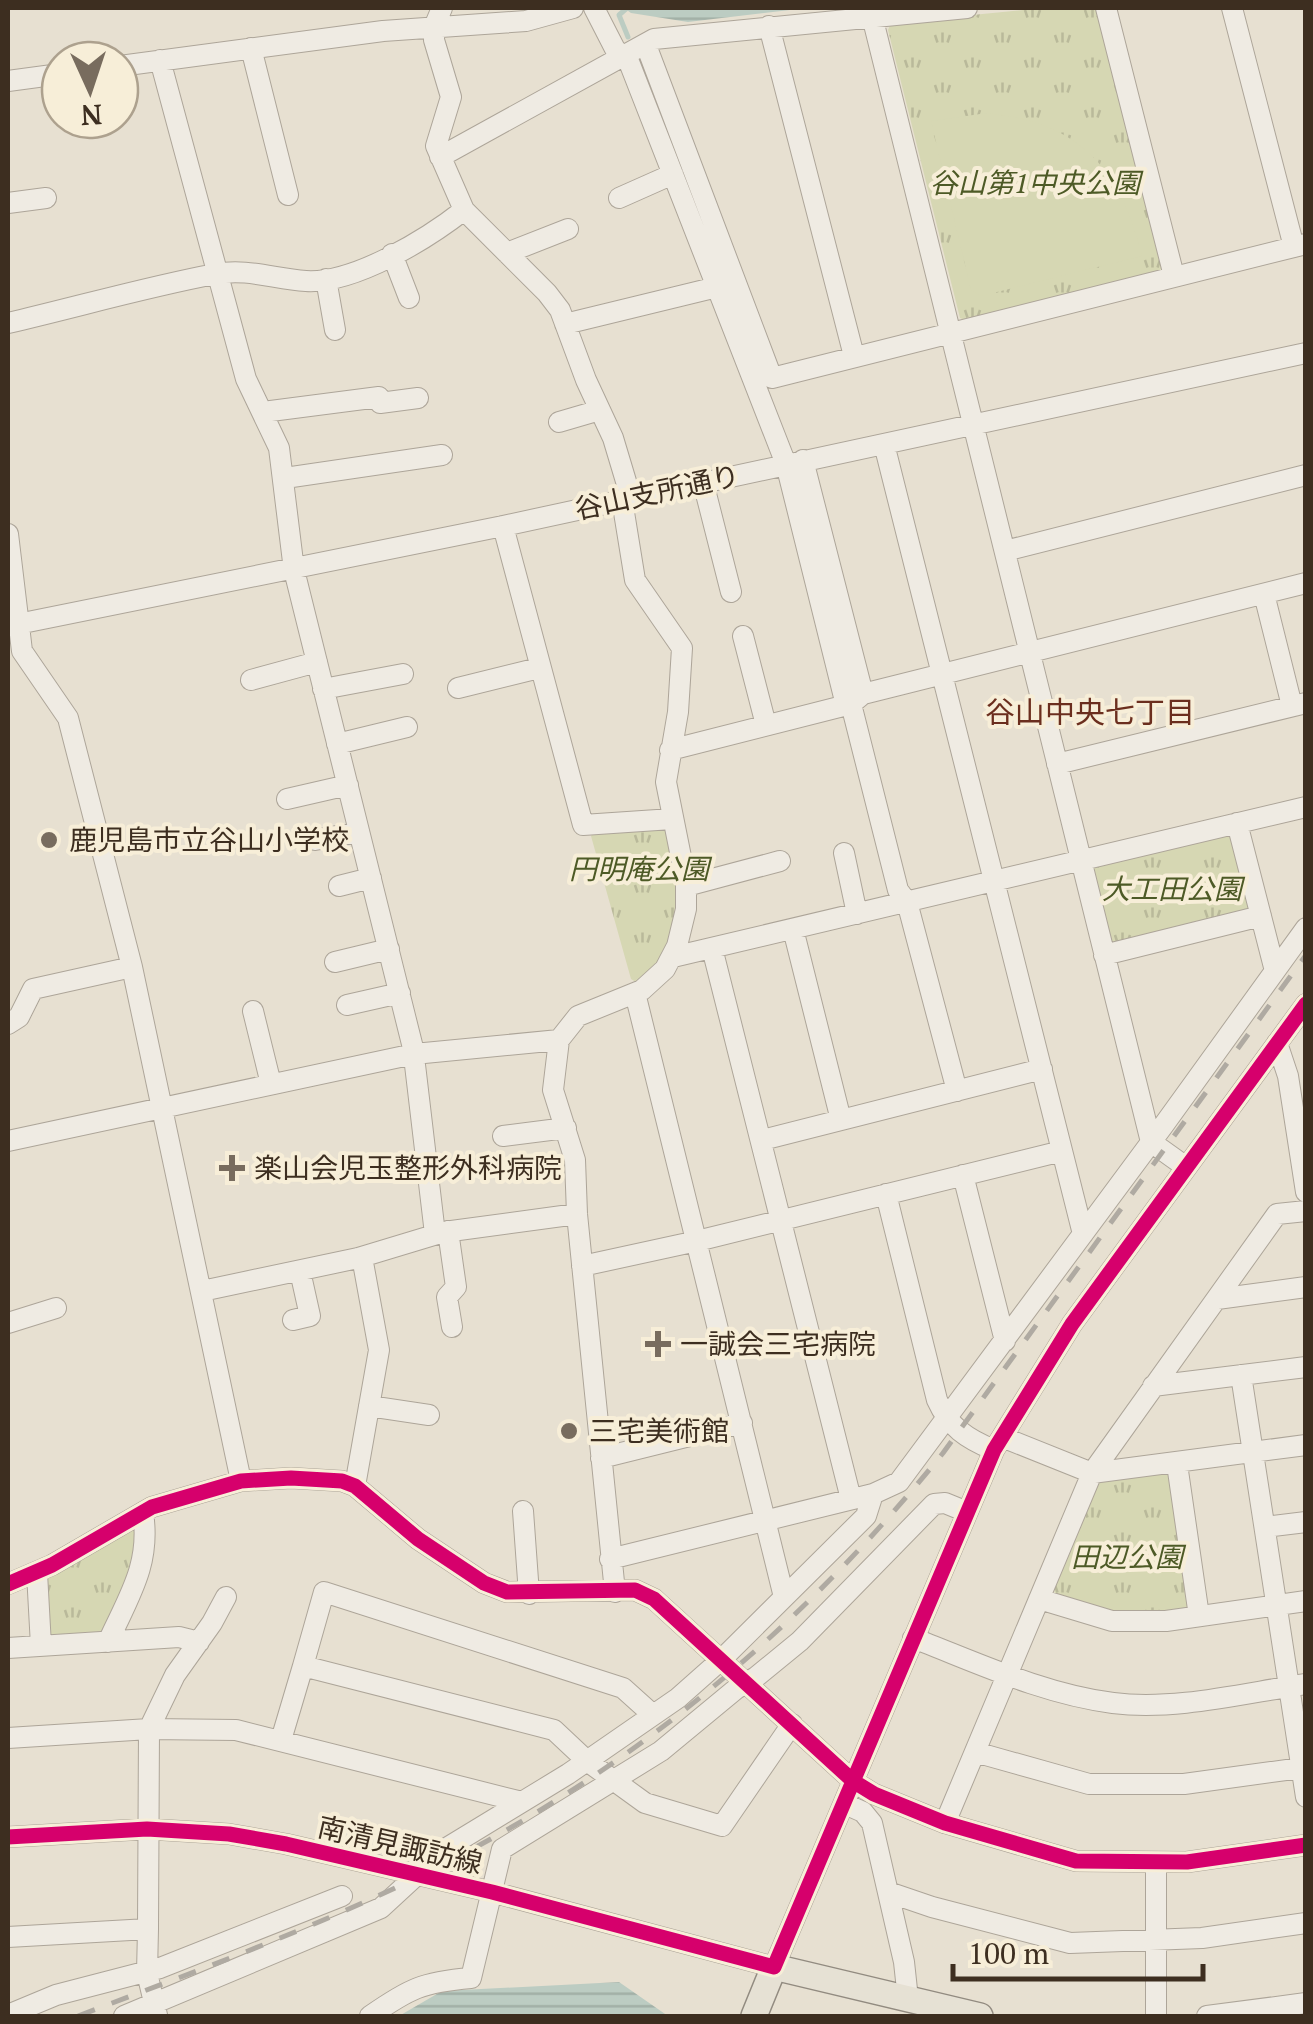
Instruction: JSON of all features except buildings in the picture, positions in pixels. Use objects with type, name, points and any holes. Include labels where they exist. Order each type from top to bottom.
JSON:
[{"type":"main road","points":[[754,2016],[774,1968],[953,2013],[980,2016]]},
{"type":"street","points":[[140,63],[438,17],[526,21],[573,8]]},
{"type":"street","points":[[594,8],[621,58],[628,62],[717,287],[794,462],[898,890],[907,902],[956,1090]]},
{"type":"street","points":[[440,157],[654,39],[722,34],[871,12],[966,8]]},
{"type":"street","points":[[1106,8],[1174,276]]},
{"type":"street","points":[[646,45],[772,378],[1300,245],[1232,8]]},
{"type":"street","points":[[871,12],[1151,1142],[1186,1167]]},
{"type":"street","points":[[438,17],[434,40],[452,97],[436,137],[440,157],[464,210],[548,292],[565,324],[613,438],[627,499],[635,580],[682,648],[666,782],[686,886],[684,924],[673,957],[650,985],[578,1016],[559,1040],[553,1090],[578,1174],[576,1214],[615,1592]]},
{"type":"street","points":[[769,26],[854,356]]},
{"type":"street","points":[[251,48],[288,195]]},
{"type":"street","points":[[160,60],[246,379],[279,448],[294,570],[414,1054],[442,1233],[456,1287],[447,1298],[452,1327]]},
{"type":"street","points":[[8,81],[40,77]]},
{"type":"street","points":[[619,198],[673,174]]},
{"type":"street","points":[[8,203],[46,198]]},
{"type":"street","points":[[8,324],[217,274],[252,272],[303,280],[326,279],[392,254],[438,230],[464,210]]},
{"type":"street","points":[[507,252],[568,229]]},
{"type":"street","points":[[392,254],[409,298]]},
{"type":"street","points":[[326,279],[335,330]]},
{"type":"street","points":[[565,324],[717,287]]},
{"type":"street","name":"谷山支所通り","points":[[12,625],[294,570],[1306,353]]},
{"type":"street","points":[[263,412],[379,398],[380,403],[418,398]]},
{"type":"street","points":[[560,422],[600,410]]},
{"type":"street","points":[[884,444],[1083,1234]]},
{"type":"street","points":[[284,478],[442,455]]},
{"type":"street","points":[[1005,551],[1306,475]]},
{"type":"street","points":[[703,482],[731,592]]},
{"type":"street","points":[[503,526],[583,825],[672,819]]},
{"type":"street","points":[[8,534],[12,625],[29,665],[48,685],[68,718],[132,966],[241,1481]]},
{"type":"street","points":[[670,750],[942,674],[1306,583]]},
{"type":"street","points":[[1057,764],[1299,705],[1264,594]]},
{"type":"street","points":[[743,636],[766,726]]},
{"type":"street","points":[[252,680],[317,662]]},
{"type":"street","points":[[458,688],[540,668]]},
{"type":"street","points":[[323,689],[403,674]]},
{"type":"street","points":[[337,744],[406,726]]},
{"type":"street","points":[[287,799],[348,785]]},
{"type":"street","points":[[673,957],[1306,807]]},
{"type":"street","points":[[1237,823],[1275,970]]},
{"type":"street","points":[[315,840],[359,832]]},
{"type":"street","points":[[844,853],[858,914]]},
{"type":"street","points":[[686,886],[780,862]]},
{"type":"street","points":[[339,886],[371,878]]},
{"type":"street","points":[[1104,955],[1261,916]]},
{"type":"street","points":[[610,1559],[851,1500],[899,1482],[1306,928]]},
{"type":"street","points":[[792,929],[841,1120]]},
{"type":"street","points":[[712,948],[851,1500]]},
{"type":"street","points":[[336,962],[389,949]]},
{"type":"street","points":[[8,1024],[19,1017],[33,989],[132,966]]},
{"type":"street","points":[[632,991],[784,1597]]},
{"type":"street","points":[[348,1004],[400,993]]},
{"type":"street","points":[[774,1968],[998,1444],[1072,1324],[1306,1004]]},
{"type":"street","points":[[253,1010],[271,1084]]},
{"type":"street","points":[[8,1142],[414,1054],[559,1040]]},
{"type":"street","points":[[1277,1043],[1288,1076],[1306,1192]]},
{"type":"street","points":[[762,1140],[1042,1069]]},
{"type":"street","points":[[504,1136],[566,1128]]},
{"type":"street","points":[[582,1266],[1062,1151]]},
{"type":"street","points":[[963,1176],[1005,1341]]},
{"type":"street","points":[[886,1194],[938,1400],[946,1420],[967,1438],[1092,1473],[1306,1445]]},
{"type":"street","points":[[945,1823],[1092,1473],[1277,1214],[1306,1210]]},
{"type":"street","points":[[202,1291],[362,1257],[442,1233],[576,1214]]},
{"type":"street","points":[[355,1486],[379,1340],[362,1257]]},
{"type":"street","points":[[300,1270],[308,1316]]},
{"type":"street","points":[[1216,1299],[1306,1287]]},
{"type":"street","points":[[8,1323],[56,1308]]},
{"type":"street","points":[[1153,1386],[1306,1367]]},
{"type":"street","points":[[1241,1375],[1276,1605],[1297,1685],[1306,1796]]},
{"type":"street","points":[[369,1406],[429,1416]]},
{"type":"street","points":[[601,1458],[742,1423]]},
{"type":"street","points":[[1178,1464],[1200,1616]]},
{"type":"street","points":[[8,1584],[38,1573],[152,1507],[241,1481],[328,1479],[355,1486],[418,1539],[484,1584],[528,1594],[636,1590],[654,1599],[853,1781],[874,1794],[945,1823],[1076,1861],[1188,1862],[1306,1845]]},
{"type":"street","points":[[124,2016],[156,2011],[183,1990],[381,1908],[446,1849],[588,1761],[722,1659],[866,1516],[873,1494]]},
{"type":"street","points":[[370,2016],[419,1986],[470,1978],[502,1849],[661,1751],[800,1641],[934,1504],[945,1503],[966,1512]]},
{"type":"street","points":[[523,1511],[528,1594]]},
{"type":"street","points":[[108,1642],[145,1558],[143,1513]]},
{"type":"street","points":[[1266,1528],[1306,1522]]},
{"type":"street","points":[[38,1573],[42,1646]]},
{"type":"street","points":[[281,1740],[324,1592],[623,1688],[653,1715]]},
{"type":"street","points":[[156,2011],[147,1972],[149,1728],[175,1674],[226,1597]]},
{"type":"street","points":[[1039,1600],[1112,1621],[1166,1621],[1306,1601]]},
{"type":"street","points":[[8,1648],[179,1637],[199,1642]]},
{"type":"street","points":[[913,1638],[1007,1675],[1114,1703],[1176,1702],[1297,1685]]},
{"type":"street","points":[[303,1666],[554,1730],[645,1803],[722,1826],[792,1724]]},
{"type":"street","points":[[8,1738],[149,1728],[236,1730],[522,1802]]},
{"type":"street","points":[[975,1752],[1089,1784],[1184,1784],[1301,1768]]},
{"type":"street","points":[[845,1804],[869,1816],[904,1962],[908,1999]]},
{"type":"street","name":"南清見諏訪線","points":[[8,1837],[147,1829],[229,1834],[492,1892],[774,1968]]},
{"type":"street","points":[[1156,1862],[1156,2016],[1177,2016]]},
{"type":"street","points":[[888,1892],[1070,1943],[1202,1938],[1306,1923]]},
{"type":"street","points":[[8,2015],[56,1995],[147,1972],[342,1896]]},
{"type":"street","points":[[8,1937],[148,1928]]},
{"type":"street","points":[[1207,2016],[1306,2003]]},
{"type":"green space","name":"谷山第1中央公園","points":[[1043,8],[1100,8],[1165,265],[1158,272],[967,321],[960,318],[888,30],[891,23]]},
{"type":"green space","points":[[987,113],[1047,127],[1091,155],[1122,198],[1142,256],[981,296],[971,290],[931,121]]},
{"type":"green space","name":"円明庵公園","points":[[661,826],[667,830],[677,894],[674,932],[667,949],[636,982],[631,979],[591,836],[595,831]]},
{"type":"green space","name":"大工田公園","points":[[1228,832],[1235,837],[1252,907],[1248,912],[1117,946],[1110,942],[1091,870],[1095,865]]},
{"type":"green space","name":"田辺公園","points":[[1166,1473],[1172,1477],[1192,1605],[1188,1611],[1113,1613],[1056,1597],[1054,1590],[1095,1488],[1101,1482]]},
{"type":"green space","points":[[132,1526],[140,1531],[138,1558],[105,1629],[78,1637],[50,1634],[46,1580]]},
{"type":"shaded area","points":[[624,8],[807,8],[688,22],[631,13]]},
{"type":"shaded area","points":[[619,1982],[668,2016],[399,2016],[442,1991]]},
{"type":"waterway","points":[[627,8],[619,15],[628,37]]},
{"type":"railway","points":[[78,2016],[330,1917],[476,1847],[608,1767],[729,1673],[841,1568],[943,1453],[1306,955]]},
{"type":"cycle path","points":[[8,1837],[147,1829],[229,1834],[492,1892],[774,1967],[994,1450],[1072,1324],[1306,1004]]},
{"type":"cycle path","points":[[8,1584],[52,1565],[152,1507],[241,1481],[342,1481],[355,1486],[418,1539],[484,1583],[507,1592],[635,1590],[654,1599],[853,1781],[874,1794],[945,1823],[1076,1861],[1187,1862],[1306,1845]]},
{"type":"place","name":"鹿児島市立谷山小学校","points":[[49,840]]},
{"type":"place","name":"楽山会児玉整形外科病院","points":[[232,1168]]},
{"type":"place","name":"一誠会三宅病院","points":[[658,1344]]},
{"type":"place","name":"三宅美術館","points":[[569,1431]]},
{"type":"district","name":"谷山中央七丁目","points":[[1090,713]]}]
